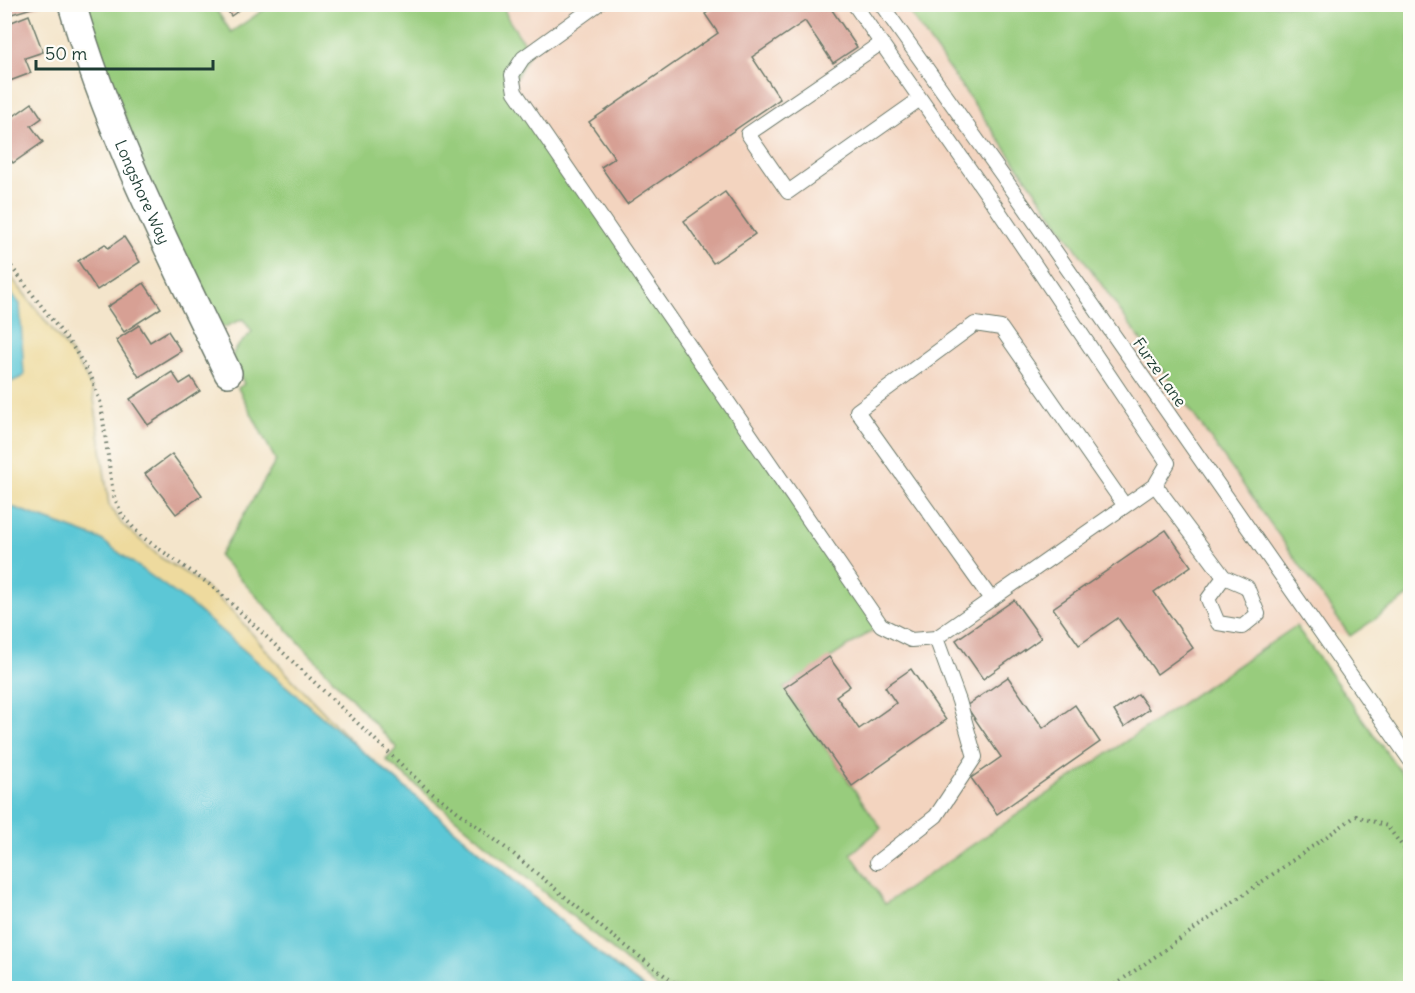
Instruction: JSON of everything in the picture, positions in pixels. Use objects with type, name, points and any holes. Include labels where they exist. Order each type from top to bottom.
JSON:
[{"type":"street","name":"Longshore Way","points":[[72,4],[100,92],[133,174],[228,373]]},
{"type":"lane","points":[[598,4],[523,58],[512,75],[515,92],[880,625],[912,640],[936,638],[1155,485],[1168,463],[996,207],[854,4]]},
{"type":"lane","name":"Furze Lane","points":[[881,4],[1410,760]]},
{"type":"lane","points":[[881,43],[747,134],[788,192],[920,99]]},
{"type":"lane","points":[[991,599],[857,411],[975,324],[1001,328],[1125,506]]},
{"type":"lane","points":[[1155,485],[1224,577]]},
{"type":"lane","points":[[877,862],[936,816],[975,757],[959,700],[936,638]]},
{"type":"path","points":[[4,257],[75,350],[92,379],[101,404],[113,494],[117,506],[129,524],[149,542],[216,589],[425,787],[511,852],[606,931],[681,988]]},
{"type":"path","points":[[1110,988],[1356,816],[1387,826],[1410,856]]},
{"type":"shaded area","points":[[382,4],[385,8],[390,4],[1410,5],[1410,595],[1350,636],[1296,626],[841,934],[219,556],[276,461],[238,388],[244,384],[234,363],[235,349],[252,332],[243,319],[225,327],[231,32],[271,5]]},
{"type":"green space","points":[[382,4],[385,8],[390,4],[503,5],[508,19],[530,52],[512,85],[881,625],[784,688],[881,828],[851,854],[885,904],[1296,626],[1410,785],[1410,988],[658,988],[386,760],[397,748],[219,556],[276,461],[238,388],[244,384],[232,357],[235,349],[252,332],[243,319],[225,327],[216,325],[162,214],[82,5],[213,5],[231,32],[271,5]]},
{"type":"green space","points":[[904,5],[1410,5],[1410,595],[1350,636]]},
{"type":"sand","points":[[4,268],[70,352],[93,392],[109,505],[122,524],[161,558],[211,592],[233,612],[290,677],[358,748],[608,961],[645,988],[5,764]]},
{"type":"water","points":[[4,284],[20,304],[24,376],[5,385]]},
{"type":"water","points":[[4,504],[100,539],[190,604],[608,961],[645,988],[5,988]]},
{"type":"building","points":[[5,4],[41,4],[42,5],[5,16]]},
{"type":"building","points":[[223,4],[248,4],[231,16]]},
{"type":"building","points":[[720,4],[828,4],[857,47],[833,63],[805,21],[752,57],[780,99],[627,204],[601,167],[615,158],[589,122],[718,33],[705,14]]},
{"type":"building","points":[[29,15],[43,52],[25,58],[31,73],[7,82],[4,76],[4,25]]},
{"type":"building","points":[[32,103],[42,118],[31,126],[43,142],[13,163],[4,151],[4,123]]},
{"type":"building","points":[[725,192],[755,234],[713,263],[684,221]]},
{"type":"building","points":[[124,237],[140,262],[97,290],[78,261],[105,244],[108,248]]},
{"type":"building","points":[[144,283],[161,308],[124,332],[107,307]]},
{"type":"building","points":[[139,325],[150,342],[168,331],[181,351],[139,377],[116,340]]},
{"type":"building","points":[[172,372],[180,384],[191,377],[200,391],[148,425],[130,399]]},
{"type":"building","points":[[172,454],[202,495],[176,514],[145,474]]},
{"type":"building","points":[[1166,530],[1191,566],[1154,592],[1193,648],[1157,674],[1118,618],[1079,645],[1053,608]]},
{"type":"building","points":[[1014,600],[1041,638],[983,679],[956,640]]},
{"type":"building","points":[[829,657],[850,686],[836,696],[859,729],[896,703],[885,687],[911,669],[946,720],[852,786],[784,688]]},
{"type":"building","points":[[1008,677],[1043,728],[1075,705],[1100,742],[997,814],[971,778],[1001,757],[966,706]]},
{"type":"building","points":[[1138,694],[1149,709],[1124,727],[1114,711]]}]
